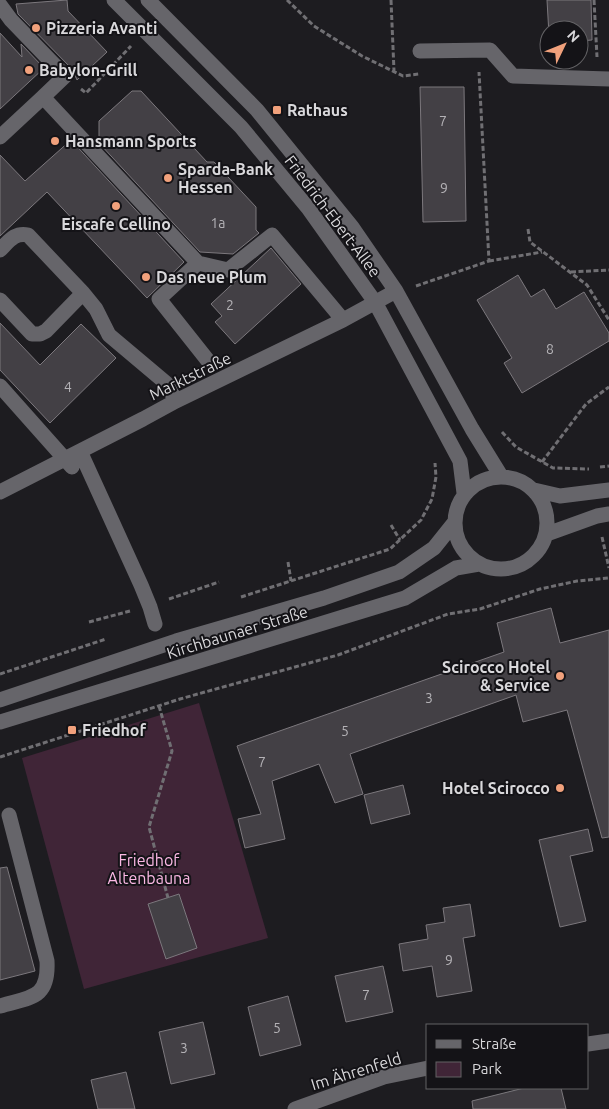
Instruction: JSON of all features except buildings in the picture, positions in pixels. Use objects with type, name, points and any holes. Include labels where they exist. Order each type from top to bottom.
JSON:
[{"type":"street","name":"Friedrich-Ebert-Allee","points":[[114,0],[241,127],[308,208],[374,302],[460,461],[464,494]]},
{"type":"street","name":"Friedrich-Ebert-Allee","points":[[148,0],[257,110],[352,227],[396,291],[472,429],[501,476]]},
{"type":"street","points":[[0,5],[11,20],[65,76],[0,137]]},
{"type":"street","points":[[420,51],[490,50],[513,76],[603,79]]},
{"type":"street","points":[[43,97],[198,263],[228,270],[272,235],[343,320]]},
{"type":"street","points":[[0,250],[16,235],[22,233],[28,235],[84,293],[96,309],[109,335],[166,383],[176,401]]},
{"type":"street","points":[[198,263],[159,299],[209,362]]},
{"type":"street","name":"Marktstraße","points":[[0,492],[19,482],[68,463],[80,451],[176,401],[343,320],[396,291]]},
{"type":"street","points":[[0,300],[32,334],[40,334],[46,331],[84,293]]},
{"type":"street","points":[[0,386],[68,463]]},
{"type":"street","points":[[80,451],[149,605],[155,624]]},
{"type":"street","points":[[501,476],[524,482],[534,490],[543,502],[548,518],[547,534],[537,553],[520,566],[499,569],[488,568],[469,556],[461,547],[454,523],[457,507],[464,494],[475,484],[487,478],[501,476]]},
{"type":"street","points":[[534,490],[560,496],[609,490]]},
{"type":"street","points":[[547,534],[597,516],[609,514]]},
{"type":"street","name":"Kirchbaunaer Straße","points":[[0,700],[176,641],[324,598],[399,572],[434,548],[454,523]]},
{"type":"street","name":"Kirchbaunaer Straße","points":[[0,722],[404,598],[456,568],[479,564]]},
{"type":"street","points":[[0,1006],[32,996],[43,989],[48,976],[47,961],[9,815]]},
{"type":"street","points":[[589,1044],[609,1041]]},
{"type":"street","name":"Im Ährenfeld","points":[[295,1109],[384,1077],[426,1068]]},
{"type":"path","points":[[287,0],[314,26],[362,56],[403,76],[422,74]]},
{"type":"path","points":[[391,0],[394,71]]},
{"type":"path","points":[[594,0],[603,79]]},
{"type":"path","points":[[65,76],[86,93],[146,32]]},
{"type":"path","points":[[489,261],[479,69],[507,69]]},
{"type":"path","points":[[528,229],[530,242],[587,285],[609,320]]},
{"type":"path","points":[[412,288],[489,261],[543,252]]},
{"type":"path","points":[[570,272],[609,270]]},
{"type":"path","points":[[542,462],[586,404],[609,387]]},
{"type":"path","points":[[496,427],[516,447],[554,468],[588,469],[609,466]]},
{"type":"path","points":[[391,525],[400,540],[421,520],[432,499],[436,477],[434,458]]},
{"type":"path","points":[[288,562],[291,581]]},
{"type":"path","points":[[0,757],[159,706],[338,655],[448,614],[480,609],[540,589],[577,581],[609,578]]},
{"type":"path","points":[[89,622],[219,582]]},
{"type":"path","points":[[159,706],[172,750],[149,827],[168,898]]},
{"type":"green space","name":"Friedhof Altenbauna","points":[[199,703],[268,938],[84,989],[22,758]]},
{"type":"place","name":"Pizzeria Avanti","points":[[36,28]]},
{"type":"place","name":"Babylon-Grill","points":[[29,70]]},
{"type":"place","name":"Rathaus","points":[[277,110]]},
{"type":"place","name":"Hansmann Sports","points":[[55,141]]},
{"type":"place","name":"Sparda-Bank Hessen","points":[[168,178]]},
{"type":"place","name":"Eiscafe Cellino","points":[[116,206]]},
{"type":"place","name":"Das neue Plum","points":[[146,277]]},
{"type":"place","name":"Scirocco Hotel & Service","points":[[560,676]]},
{"type":"place","name":"Friedhof","points":[[72,730]]},
{"type":"place","name":"Hotel Scirocco","points":[[560,788]]}]
